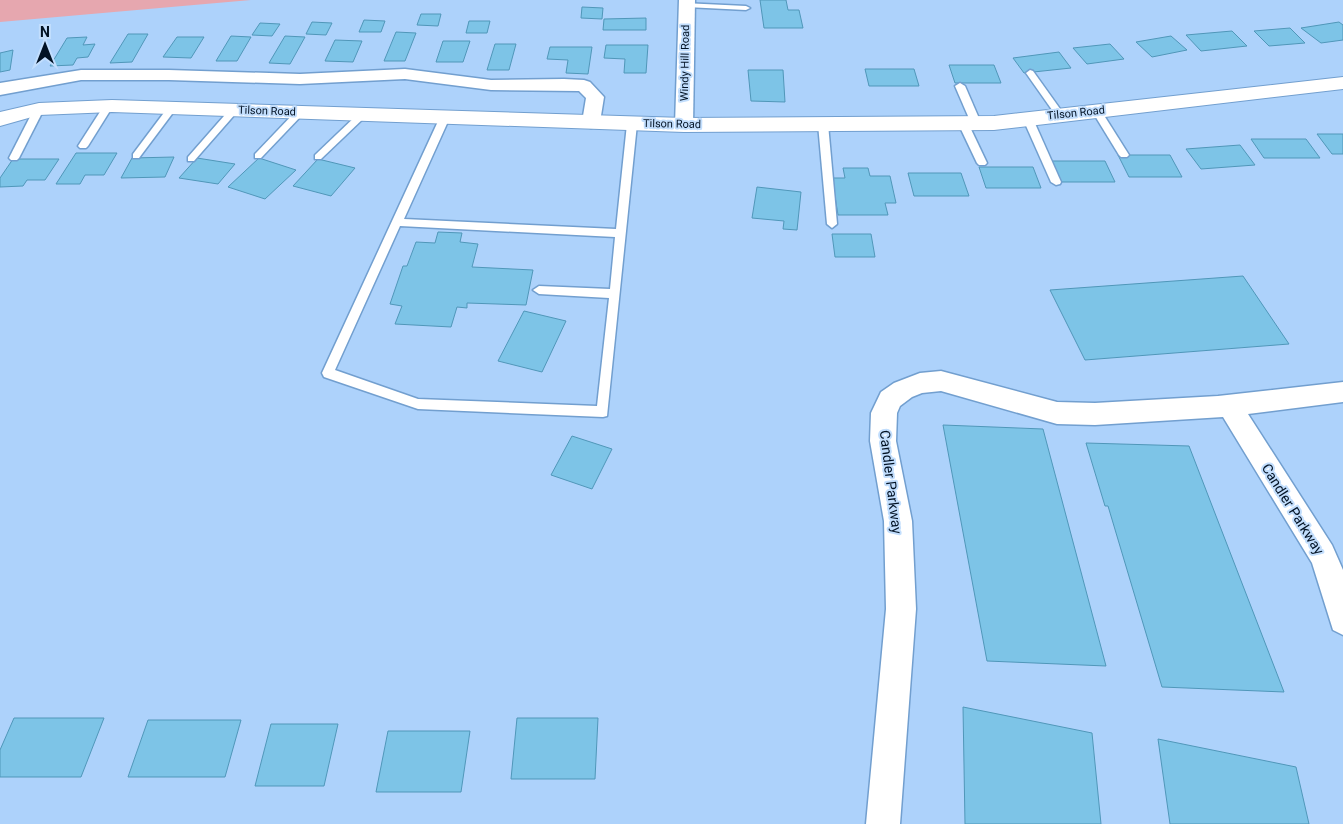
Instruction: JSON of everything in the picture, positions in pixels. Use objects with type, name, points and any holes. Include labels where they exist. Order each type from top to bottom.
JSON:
[{"type":"street","name":"Windy Hill Road","points":[[684,125],[686,2]]},
{"type":"street","points":[[0,88],[80,75],[169,75],[300,79],[405,74],[491,85],[564,84],[584,86],[595,97],[591,122]]},
{"type":"street","name":"Tilson Road","points":[[0,119],[39,110],[108,106],[632,124],[969,123],[1028,119],[1343,83]]},
{"type":"street","name":"Candler Parkway","points":[[883,824],[901,610],[898,520],[883,441],[884,413],[890,398],[920,382],[941,381],[1057,412],[1096,414],[1229,405],[1343,392]]},
{"type":"street","name":"Candler Parkway","points":[[1229,405],[1322,554],[1329,570],[1343,620]]},
{"type":"lane","points":[[686,2],[746,8]]},
{"type":"lane","points":[[1030,73],[1060,115]]},
{"type":"lane","points":[[960,86],[982,164]]},
{"type":"lane","points":[[83,146],[108,106]]},
{"type":"lane","points":[[136,156],[172,108]]},
{"type":"lane","points":[[14,158],[39,110]]},
{"type":"lane","points":[[191,159],[234,110]]},
{"type":"lane","points":[[1097,111],[1124,155]]},
{"type":"lane","points":[[258,156],[300,112]]},
{"type":"lane","points":[[318,158],[362,115]]},
{"type":"lane","points":[[445,117],[328,373],[418,404],[604,412],[632,124]]},
{"type":"lane","points":[[1028,119],[1056,182]]},
{"type":"lane","points":[[823,124],[832,224]]},
{"type":"lane","points":[[397,222],[621,233]]},
{"type":"lane","points":[[539,290],[615,294]]},
{"type":"shaded area","points":[[0,0],[251,0],[0,22]]},
{"type":"building","points":[[760,0],[786,0],[788,10],[799,10],[803,28],[764,28]]},
{"type":"building","points":[[582,7],[603,8],[602,19],[581,18]]},
{"type":"building","points":[[421,14],[441,14],[438,26],[417,25]]},
{"type":"building","points":[[646,18],[646,30],[603,30],[604,19]]},
{"type":"building","points":[[364,20],[385,21],[381,32],[359,32]]},
{"type":"building","points":[[469,21],[490,21],[487,33],[466,33]]},
{"type":"building","points":[[312,22],[332,23],[326,35],[306,34]]},
{"type":"building","points":[[1339,22],[1343,25],[1343,40],[1321,43],[1301,28]]},
{"type":"building","points":[[260,23],[280,24],[272,36],[252,35]]},
{"type":"building","points":[[1290,28],[1305,43],[1269,46],[1254,31]]},
{"type":"building","points":[[1232,31],[1247,46],[1201,51],[1186,35]]},
{"type":"building","points":[[396,32],[416,33],[405,61],[384,61]]},
{"type":"building","points":[[128,34],[148,34],[132,62],[110,63]]},
{"type":"building","points":[[231,36],[251,37],[237,61],[216,61]]},
{"type":"building","points":[[285,36],[305,37],[290,64],[269,63]]},
{"type":"building","points":[[1171,36],[1187,50],[1152,57],[1136,42]]},
{"type":"building","points":[[87,37],[83,45],[95,44],[88,57],[77,58],[73,65],[50,66],[67,38]]},
{"type":"building","points":[[177,37],[204,37],[191,58],[163,57]]},
{"type":"building","points":[[335,40],[362,41],[353,62],[325,61]]},
{"type":"building","points":[[443,41],[470,41],[463,62],[436,62]]},
{"type":"building","points":[[495,44],[516,44],[509,70],[487,70]]},
{"type":"building","points":[[1110,44],[1124,59],[1087,64],[1073,48]]},
{"type":"building","points":[[606,45],[648,45],[646,73],[624,73],[625,59],[604,58]]},
{"type":"building","points":[[550,47],[592,47],[588,74],[566,73],[568,60],[547,59]]},
{"type":"building","points":[[13,50],[10,70],[0,72],[0,53]]},
{"type":"building","points":[[1059,52],[1071,68],[1024,73],[1013,58]]},
{"type":"building","points":[[949,65],[994,65],[1001,83],[955,83]]},
{"type":"building","points":[[865,69],[914,69],[919,86],[869,86]]},
{"type":"building","points":[[748,70],[783,70],[785,102],[751,101]]},
{"type":"building","points":[[1317,134],[1343,134],[1343,154],[1332,154]]},
{"type":"building","points":[[1251,139],[1306,139],[1320,158],[1264,158]]},
{"type":"building","points":[[1240,145],[1255,165],[1201,169],[1186,149]]},
{"type":"building","points":[[76,153],[117,153],[104,175],[85,175],[80,184],[56,184]]},
{"type":"building","points":[[1118,155],[1170,155],[1182,177],[1129,177]]},
{"type":"building","points":[[174,157],[165,177],[121,178],[132,158]]},
{"type":"building","points":[[197,158],[235,164],[218,184],[179,178]]},
{"type":"building","points":[[259,158],[296,170],[265,199],[228,187]]},
{"type":"building","points":[[13,159],[59,159],[45,180],[27,180],[23,186],[0,187],[0,178]]},
{"type":"building","points":[[318,159],[355,168],[331,196],[293,186]]},
{"type":"building","points":[[1051,161],[1105,161],[1115,182],[1059,182]]},
{"type":"building","points":[[979,167],[1033,167],[1041,188],[986,188]]},
{"type":"building","points":[[843,168],[868,168],[870,176],[890,176],[896,203],[885,203],[888,215],[838,215],[832,178],[845,178]]},
{"type":"building","points":[[908,173],[961,173],[969,196],[914,196]]},
{"type":"building","points":[[757,187],[801,192],[797,230],[783,229],[784,221],[752,218]]},
{"type":"building","points":[[438,232],[462,233],[460,242],[478,244],[472,267],[533,270],[526,305],[467,303],[467,308],[457,307],[451,327],[395,324],[402,306],[390,304],[403,266],[407,266],[416,242],[435,243]]},
{"type":"building","points":[[832,234],[871,234],[875,257],[835,257]]},
{"type":"building","points":[[1243,276],[1289,344],[1085,360],[1050,290]]},
{"type":"building","points":[[524,311],[566,321],[542,372],[498,361]]},
{"type":"building","points":[[943,425],[1043,429],[1106,666],[987,661]]},
{"type":"building","points":[[572,436],[612,449],[592,489],[551,475]]},
{"type":"building","points":[[1086,443],[1189,446],[1284,692],[1162,687],[1108,506],[1105,506]]},
{"type":"building","points":[[963,707],[1092,733],[1101,824],[965,824]]},
{"type":"building","points":[[14,718],[104,718],[81,777],[0,777],[0,750]]},
{"type":"building","points":[[517,718],[598,718],[595,779],[511,779]]},
{"type":"building","points":[[148,720],[241,720],[225,777],[128,777]]},
{"type":"building","points":[[271,724],[338,724],[324,786],[255,786]]},
{"type":"building","points":[[388,731],[470,731],[461,792],[376,792]]},
{"type":"building","points":[[1158,739],[1296,767],[1309,824],[1170,824]]}]
